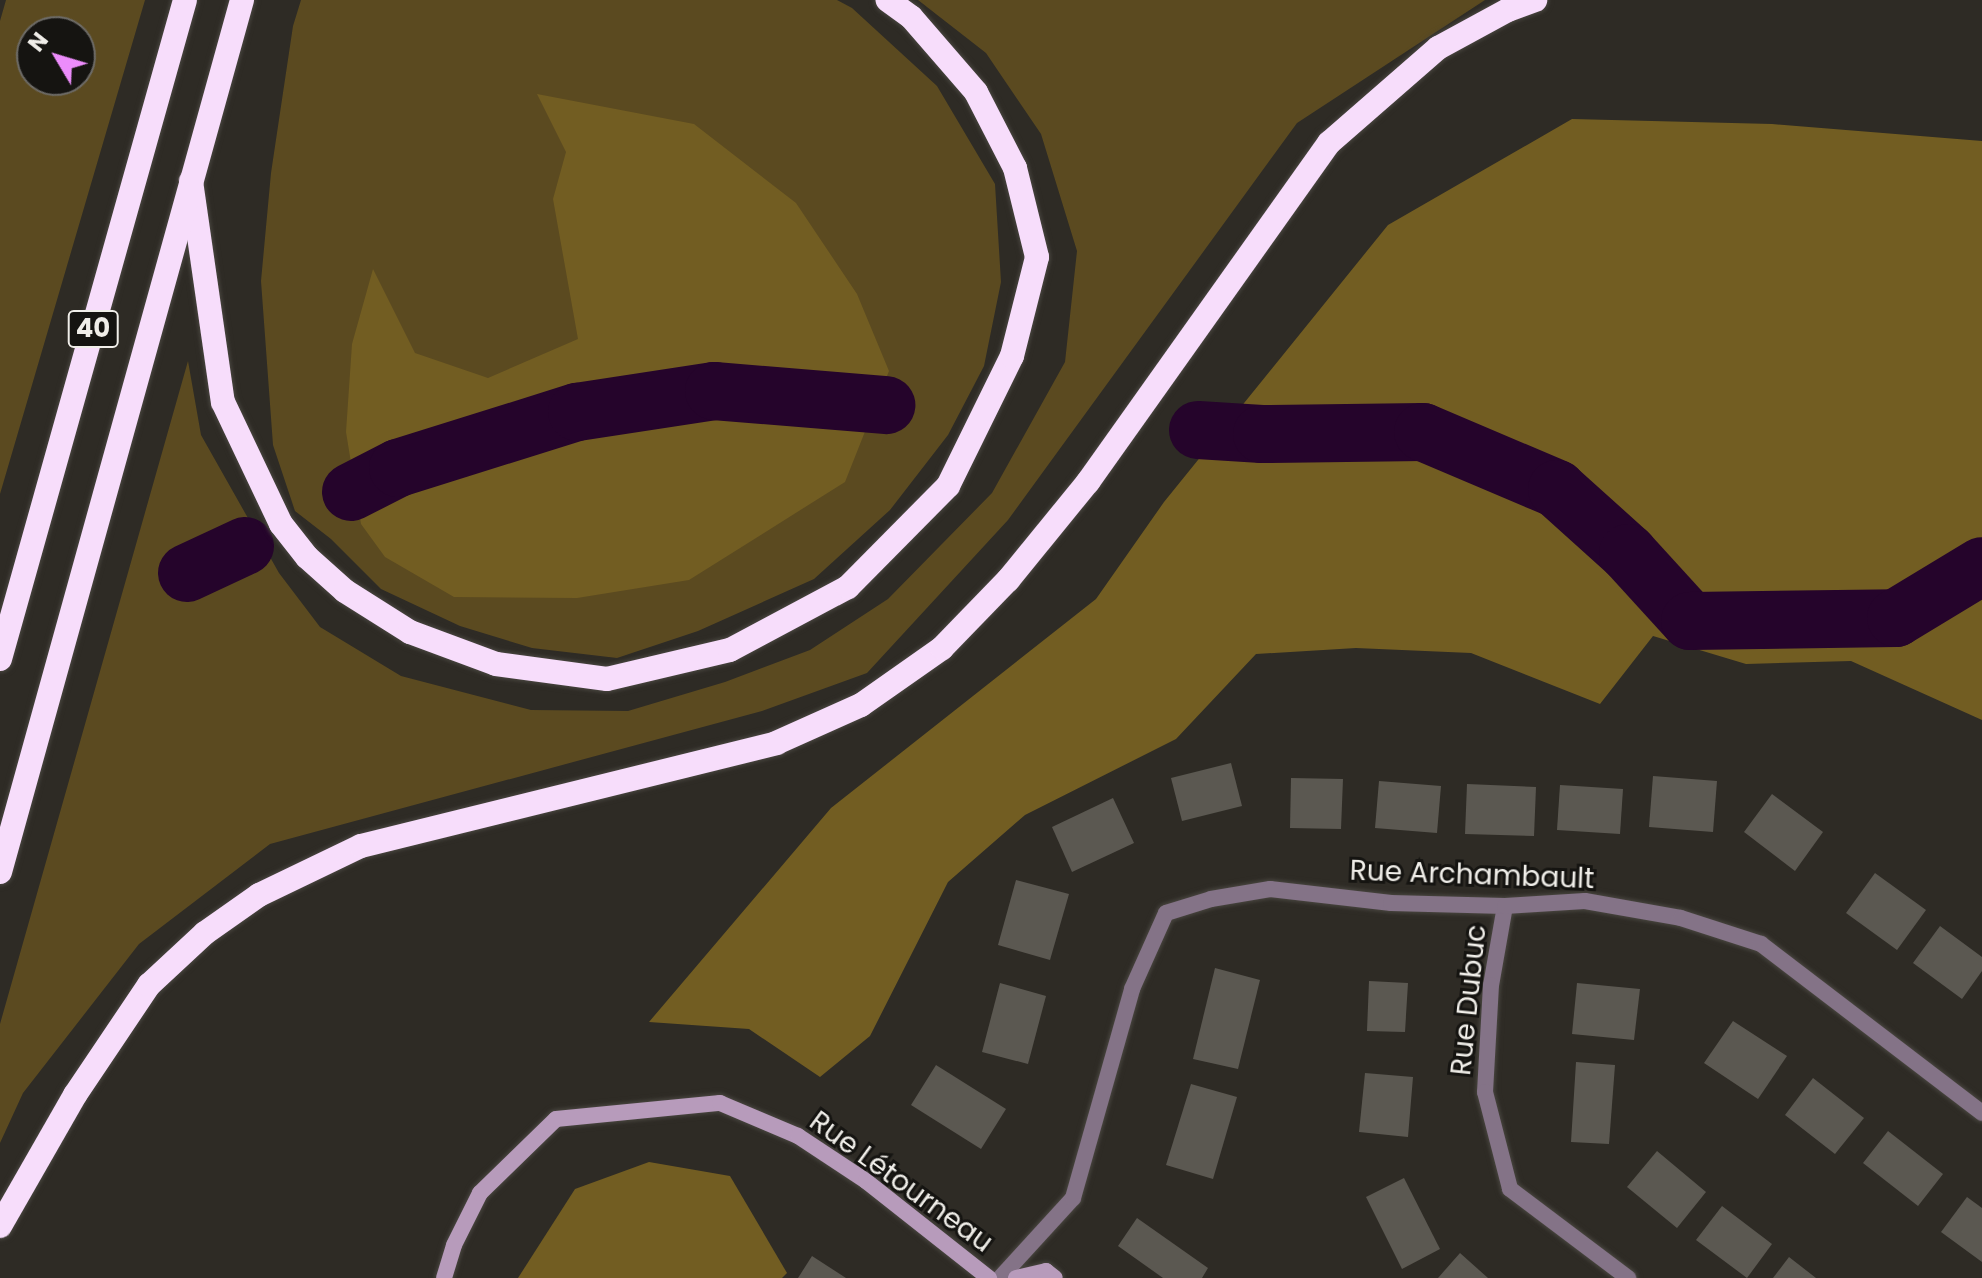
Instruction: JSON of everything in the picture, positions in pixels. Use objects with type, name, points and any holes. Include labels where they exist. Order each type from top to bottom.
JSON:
[{"type":"highway","name":"40","points":[[0,659],[185,0]]},
{"type":"highway","points":[[0,872],[242,0]]},
{"type":"highway","points":[[191,181],[223,402],[281,524],[307,557],[345,591],[410,632],[496,664],[607,679],[730,650],[848,587],[948,486],[1012,356],[1037,257],[1015,168],[976,92],[911,17],[888,0]]},
{"type":"highway","points":[[0,1226],[75,1095],[149,985],[205,933],[259,895],[361,846],[776,743],[861,705],[942,648],[1008,580],[1088,482],[1329,143],[1438,48],[1508,10],[1535,0]]},
{"type":"street","name":"Rue Archambault","points":[[1000,1278],[1073,1198],[1132,989],[1166,913],[1211,899],[1270,889],[1391,903],[1505,906],[1585,901],[1681,918],[1761,944],[1982,1113]]},
{"type":"street","name":"Rue Dubuc","points":[[1505,906],[1491,985],[1485,1092],[1510,1189],[1628,1278]]},
{"type":"street","name":"Rue Létourneau","points":[[444,1278],[454,1245],[480,1193],[556,1119],[720,1103],[798,1136],[866,1181],[989,1278]]},
{"type":"street","points":[[1016,1278],[1046,1271],[1055,1278]]},
{"type":"shaded area","points":[[6,0],[145,0],[0,494],[0,21]]},
{"type":"shaded area","points":[[301,0],[837,0],[852,8],[937,86],[995,184],[1001,282],[984,366],[948,435],[890,510],[814,579],[698,631],[617,658],[532,648],[460,626],[381,589],[331,539],[295,511],[273,445],[261,281],[271,173],[293,26]]},
{"type":"shaded area","points":[[918,0],[1485,0],[1297,123],[1008,520],[867,673],[762,711],[270,844],[139,944],[23,1093],[0,1143],[0,1024],[188,361],[201,435],[279,573],[320,627],[401,676],[531,710],[628,711],[725,682],[810,650],[888,599],[992,493],[1065,362],[1077,251],[1041,134],[986,53]]},
{"type":"shaded area","points":[[537,94],[694,124],[796,203],[857,294],[889,371],[845,482],[689,580],[577,598],[454,597],[385,557],[361,524],[346,432],[352,344],[373,269],[415,353],[488,378],[578,339],[553,199],[566,152]]},
{"type":"shaded area","points":[[1572,119],[1772,124],[1982,141],[1982,720],[1851,661],[1746,664],[1653,636],[1600,704],[1471,653],[1356,648],[1256,654],[1176,739],[1025,815],[948,882],[870,1036],[820,1077],[749,1029],[649,1022],[831,808],[1096,599],[1164,502],[1388,225]]},
{"type":"shaded area","points":[[649,1162],[730,1176],[787,1273],[782,1278],[518,1278],[575,1189]]},
{"type":"building","points":[[1231,763],[1242,806],[1182,821],[1171,778]]},
{"type":"building","points":[[1653,776],[1717,781],[1713,832],[1649,827]]},
{"type":"building","points":[[1291,778],[1343,779],[1341,829],[1290,828]]},
{"type":"building","points":[[1379,781],[1441,786],[1437,833],[1375,828]]},
{"type":"building","points":[[1467,784],[1536,787],[1534,836],[1465,834]]},
{"type":"building","points":[[1560,785],[1623,789],[1620,834],[1557,830]]},
{"type":"building","points":[[1772,794],[1823,832],[1795,871],[1744,832]]},
{"type":"building","points":[[1113,798],[1134,843],[1072,872],[1052,827]]},
{"type":"building","points":[[1875,873],[1926,910],[1897,950],[1846,913]]},
{"type":"building","points":[[1016,880],[1069,894],[1050,960],[998,945]]},
{"type":"building","points":[[1940,926],[1982,957],[1982,971],[1962,999],[1913,963]]},
{"type":"building","points":[[1215,968],[1260,980],[1238,1069],[1193,1059]]},
{"type":"building","points":[[1369,981],[1408,983],[1405,1032],[1367,1031]]},
{"type":"building","points":[[1000,983],[1046,996],[1028,1064],[982,1052]]},
{"type":"building","points":[[1577,983],[1640,989],[1634,1040],[1572,1034]]},
{"type":"building","points":[[1733,1021],[1787,1056],[1758,1099],[1704,1063]]},
{"type":"building","points":[[1576,1062],[1615,1065],[1609,1144],[1571,1142]]},
{"type":"building","points":[[936,1065],[1006,1109],[981,1149],[911,1105]]},
{"type":"building","points":[[1365,1073],[1413,1077],[1408,1137],[1359,1132]]},
{"type":"building","points":[[1813,1078],[1864,1118],[1835,1154],[1785,1115]]},
{"type":"building","points":[[1191,1084],[1237,1097],[1213,1179],[1166,1165]]},
{"type":"building","points":[[1888,1131],[1943,1174],[1918,1206],[1863,1163]]},
{"type":"building","points":[[1657,1151],[1706,1192],[1677,1228],[1627,1187]]},
{"type":"building","points":[[1404,1178],[1440,1249],[1402,1269],[1366,1197]]},
{"type":"building","points":[[1967,1197],[1982,1208],[1982,1262],[1941,1232]]},
{"type":"building","points":[[1722,1206],[1772,1244],[1747,1278],[1696,1240]]},
{"type":"building","points":[[1137,1218],[1208,1268],[1202,1278],[1163,1278],[1118,1246]]},
{"type":"building","points":[[1460,1253],[1488,1278],[1438,1278]]},
{"type":"building","points":[[812,1256],[846,1278],[798,1278]]},
{"type":"building","points":[[1789,1257],[1816,1278],[1773,1278]]},
{"type":"waterway","points":[[351,492],[398,468],[577,412],[714,391],[886,405]]},
{"type":"waterway","points":[[1198,430],[1262,434],[1423,432],[1557,489],[1628,553],[1690,621],[1896,618],[1982,566]]},
{"type":"waterway","points":[[187,573],[245,546]]}]
